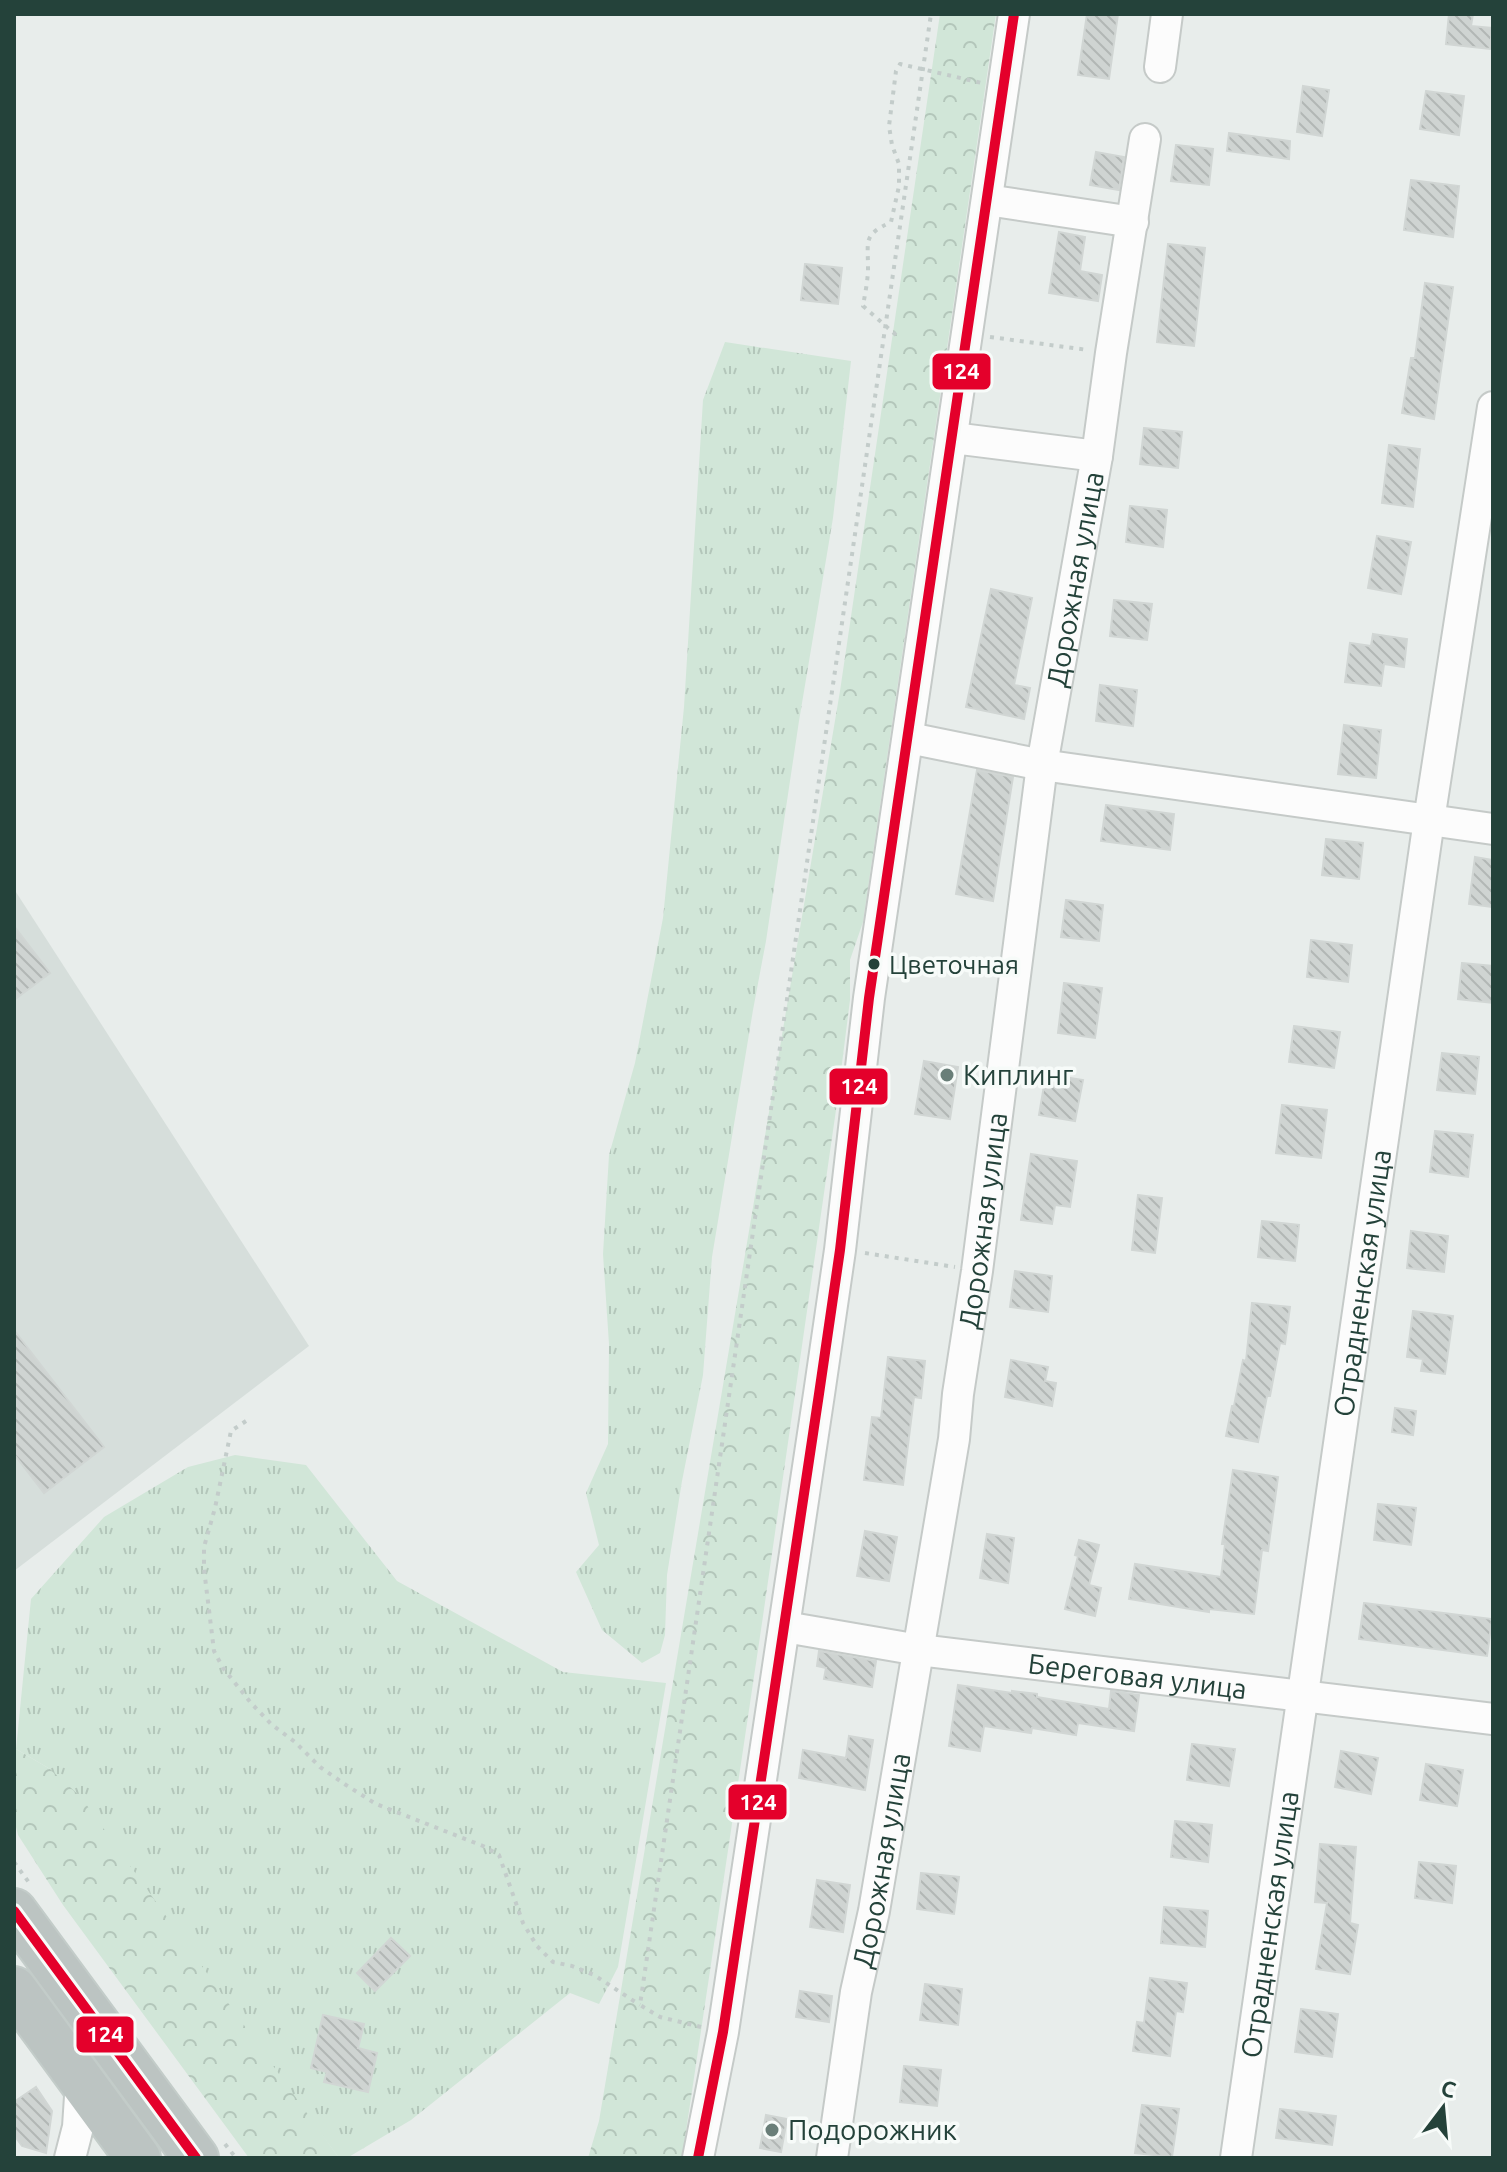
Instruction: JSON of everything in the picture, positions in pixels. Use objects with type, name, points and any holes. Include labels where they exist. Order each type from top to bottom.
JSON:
[{"type":"highway","points":[[14,1911],[196,2158]]},
{"type":"highway","points":[[14,1989],[138,2158]]},
{"type":"street","points":[[698,2158],[723,2032],[785,1627],[840,1250],[869,998],[1014,14]]},
{"type":"street","points":[[1160,67],[1167,14]]},
{"type":"street","name":"Дорожная улица","points":[[832,2158],[856,1992],[874,1911],[954,1439],[1042,765],[1097,456],[1145,139]]},
{"type":"street","points":[[987,200],[1133,222]]},
{"type":"street","name":"Отрадненская улица","points":[[1236,2158],[1429,820],[1493,407]]},
{"type":"street","points":[[953,438],[1097,456]]},
{"type":"street","points":[[909,738],[1042,765],[1493,829]]},
{"type":"street","name":"Береговая улица","points":[[785,1627],[919,1650],[1493,1719]]},
{"type":"street","points":[[14,2026],[77,2075],[78,2127],[70,2158]]},
{"type":"path","points":[[640,2005],[931,14]]},
{"type":"path","points":[[896,335],[863,306],[868,237],[891,222],[899,186],[899,164],[889,126],[896,71],[900,64],[1003,90]]},
{"type":"path","points":[[968,334],[1111,353]]},
{"type":"path","points":[[840,1250],[977,1271]]},
{"type":"path","points":[[246,1421],[231,1431],[204,1547],[214,1651],[223,1668],[271,1724],[320,1767],[346,1785],[376,1804],[499,1855],[523,1923],[537,1946],[553,1962],[594,1975],[660,2017],[723,2032]]},
{"type":"shaded area","points":[[14,889],[309,1346],[14,1571]]},
{"type":"green space","points":[[940,14],[996,14],[863,922],[850,960],[850,1000],[837,1103],[682,2158],[588,2158],[599,2121],[840,691]]},
{"type":"green space","points":[[725,342],[851,361],[833,518],[712,1257],[703,1375],[667,1575],[665,1635],[660,1653],[642,1663],[602,1630],[576,1572],[599,1545],[586,1493],[608,1444],[609,1344],[603,1254],[609,1155],[635,1063],[663,918],[684,707],[703,400]]},
{"type":"green space","points":[[235,1455],[306,1465],[397,1581],[563,1672],[666,1683],[618,1967],[599,2004],[570,1993],[411,2120],[347,2158],[339,2158],[50,1769],[16,1749],[31,1599],[104,1517],[188,1467]]},
{"type":"green space","points":[[16,1749],[50,1769],[81,1797],[339,2158],[249,2158],[63,1905],[18,1835],[14,1819]]},
{"type":"building","points":[[1087,14],[1118,14],[1109,79],[1078,75]]},
{"type":"building","points":[[1449,14],[1473,14],[1471,26],[1492,28],[1490,49],[1446,44]]},
{"type":"building","points":[[1303,86],[1329,90],[1322,136],[1297,132]]},
{"type":"building","points":[[1426,91],[1464,96],[1459,135],[1420,129]]},
{"type":"building","points":[[1229,133],[1290,141],[1289,159],[1227,151]]},
{"type":"building","points":[[1176,145],[1213,149],[1209,185],[1171,181]]},
{"type":"building","points":[[1096,152],[1124,157],[1119,190],[1090,185]]},
{"type":"building","points":[[1411,180],[1459,186],[1453,237],[1404,230]]},
{"type":"building","points":[[1059,232],[1085,237],[1080,271],[1102,275],[1098,301],[1049,293]]},
{"type":"building","points":[[1168,244],[1205,248],[1194,346],[1157,342]]},
{"type":"building","points":[[805,264],[842,268],[838,304],[801,300]]},
{"type":"building","points":[[1425,283],[1453,287],[1434,419],[1402,413],[1411,358],[1415,358]]},
{"type":"building","points":[[1144,428],[1182,432],[1178,468],[1140,464]]},
{"type":"building","points":[[1389,445],[1420,449],[1413,507],[1382,503]]},
{"type":"building","points":[[1130,506],[1167,510],[1163,547],[1126,542]]},
{"type":"building","points":[[1377,536],[1411,542],[1401,594],[1368,588]]},
{"type":"building","points":[[991,589],[1032,598],[1014,685],[1030,688],[1024,719],[966,707]]},
{"type":"building","points":[[1114,600],[1152,604],[1147,640],[1110,636]]},
{"type":"building","points":[[1373,634],[1407,639],[1404,667],[1384,664],[1381,686],[1345,682],[1350,643],[1371,646]]},
{"type":"building","points":[[1100,685],[1137,690],[1133,726],[1096,721]]},
{"type":"building","points":[[1344,725],[1381,730],[1376,778],[1338,774]]},
{"type":"building","points":[[977,770],[1013,777],[993,901],[956,894]]},
{"type":"building","points":[[1106,805],[1174,814],[1170,850],[1101,841]]},
{"type":"building","points":[[1326,839],[1363,843],[1359,879],[1322,875]]},
{"type":"building","points":[[1475,857],[1493,860],[1493,907],[1469,904]]},
{"type":"building","points":[[1066,900],[1103,905],[1099,941],[1061,937]]},
{"type":"building","points":[[14,926],[50,973],[14,1000]]},
{"type":"building","points":[[1311,940],[1352,945],[1348,982],[1307,977]]},
{"type":"building","points":[[1462,963],[1493,966],[1493,1003],[1458,999]]},
{"type":"building","points":[[1064,983],[1102,988],[1095,1038],[1058,1033]]},
{"type":"building","points":[[1294,1026],[1340,1032],[1334,1068],[1289,1062]]},
{"type":"building","points":[[1442,1053],[1479,1057],[1475,1094],[1437,1090]]},
{"type":"building","points":[[924,1061],[958,1067],[950,1119],[915,1114]]},
{"type":"building","points":[[1046,1074],[1083,1080],[1075,1121],[1039,1115]]},
{"type":"building","points":[[1282,1105],[1327,1110],[1321,1158],[1276,1153]]},
{"type":"building","points":[[1435,1131],[1473,1135],[1468,1177],[1430,1172]]},
{"type":"building","points":[[1031,1154],[1077,1161],[1070,1207],[1055,1205],[1052,1224],[1021,1220]]},
{"type":"building","points":[[1138,1195],[1162,1198],[1155,1253],[1132,1250]]},
{"type":"building","points":[[1262,1221],[1299,1225],[1295,1261],[1258,1257]]},
{"type":"building","points":[[1411,1231],[1448,1236],[1444,1272],[1407,1268]]},
{"type":"building","points":[[1015,1271],[1052,1276],[1048,1312],[1010,1307]]},
{"type":"building","points":[[1252,1303],[1290,1307],[1285,1344],[1280,1343],[1258,1442],[1226,1436],[1243,1360],[1246,1361]]},
{"type":"building","points":[[1413,1311],[1453,1316],[1445,1374],[1421,1371],[1423,1359],[1407,1357]]},
{"type":"building","points":[[14,1330],[104,1447],[44,1493],[14,1454]]},
{"type":"building","points":[[888,1357],[925,1361],[921,1398],[914,1397],[903,1485],[864,1480],[872,1417],[881,1418]]},
{"type":"building","points":[[1011,1360],[1048,1367],[1045,1381],[1056,1383],[1052,1406],[1005,1397]]},
{"type":"building","points":[[1395,1408],[1416,1411],[1413,1435],[1392,1432]]},
{"type":"building","points":[[1233,1470],[1278,1477],[1268,1551],[1262,1550],[1254,1614],[1209,1609],[1209,1612],[1129,1599],[1135,1564],[1221,1577],[1225,1544],[1222,1544]]},
{"type":"building","points":[[1378,1504],[1416,1508],[1411,1545],[1374,1540]]},
{"type":"building","points":[[865,1531],[897,1537],[889,1581],[857,1576]]},
{"type":"building","points":[[987,1534],[1014,1538],[1008,1583],[980,1578]]},
{"type":"building","points":[[1079,1540],[1099,1545],[1089,1585],[1101,1588],[1095,1616],[1065,1609]]},
{"type":"building","points":[[1364,1603],[1492,1619],[1487,1656],[1359,1639]]},
{"type":"building","points":[[819,1651],[876,1661],[872,1687],[824,1679],[826,1668],[817,1666]]},
{"type":"building","points":[[958,1685],[1037,1694],[1037,1697],[1109,1709],[1111,1691],[1139,1695],[1134,1731],[1078,1723],[1076,1735],[1032,1728],[1031,1733],[984,1726],[980,1751],[949,1746]]},
{"type":"building","points":[[849,1736],[873,1740],[865,1790],[799,1778],[803,1750],[846,1758]]},
{"type":"building","points":[[1192,1744],[1235,1749],[1229,1786],[1187,1780]]},
{"type":"building","points":[[1341,1751],[1378,1758],[1371,1794],[1335,1787]]},
{"type":"building","points":[[1426,1764],[1463,1770],[1457,1806],[1420,1800]]},
{"type":"building","points":[[1175,1821],[1212,1825],[1208,1862],[1171,1857]]},
{"type":"building","points":[[1320,1844],[1356,1847],[1350,1923],[1358,1925],[1350,1974],[1316,1969],[1327,1903],[1315,1902]]},
{"type":"building","points":[[1419,1862],[1456,1866],[1452,1903],[1415,1898]]},
{"type":"building","points":[[921,1873],[959,1877],[954,1914],[917,1909]]},
{"type":"building","points":[[817,1880],[850,1885],[843,1932],[810,1927]]},
{"type":"building","points":[[1164,1907],[1208,1911],[1205,1947],[1161,1943]]},
{"type":"building","points":[[391,1938],[410,1956],[375,1991],[357,1973]]},
{"type":"building","points":[[1150,1978],[1187,1983],[1183,2012],[1176,2011],[1170,2056],[1133,2051],[1137,2022],[1144,2023]]},
{"type":"building","points":[[925,1984],[962,1989],[958,2025],[920,2020]]},
{"type":"building","points":[[800,1991],[832,1996],[829,2022],[796,2017]]},
{"type":"building","points":[[1301,2009],[1338,2014],[1332,2057],[1295,2052]]},
{"type":"building","points":[[323,2015],[364,2024],[358,2048],[377,2053],[368,2092],[324,2082],[327,2072],[311,2068]]},
{"type":"building","points":[[904,2066],[941,2070],[937,2106],[900,2102]]},
{"type":"building","points":[[36,2087],[52,2111],[46,2153],[22,2146],[14,2135],[14,2102]]},
{"type":"building","points":[[1142,2105],[1179,2109],[1172,2157],[1135,2153]]},
{"type":"building","points":[[1280,2109],[1336,2116],[1332,2145],[1276,2138]]},
{"type":"building","points":[[766,2115],[787,2119],[781,2152],[760,2148]]},
{"type":"transit line","name":"124","points":[[698,2158],[723,2032],[819,1394],[840,1250],[869,998],[1014,14]]},
{"type":"transit line","name":"124","points":[[14,1911],[196,2158]]},
{"type":"place","name":"Цветочная","points":[[874,964]]},
{"type":"place","name":"Киплинг","points":[[947,1075]]},
{"type":"place","name":"Подорожник","points":[[772,2130]]}]
